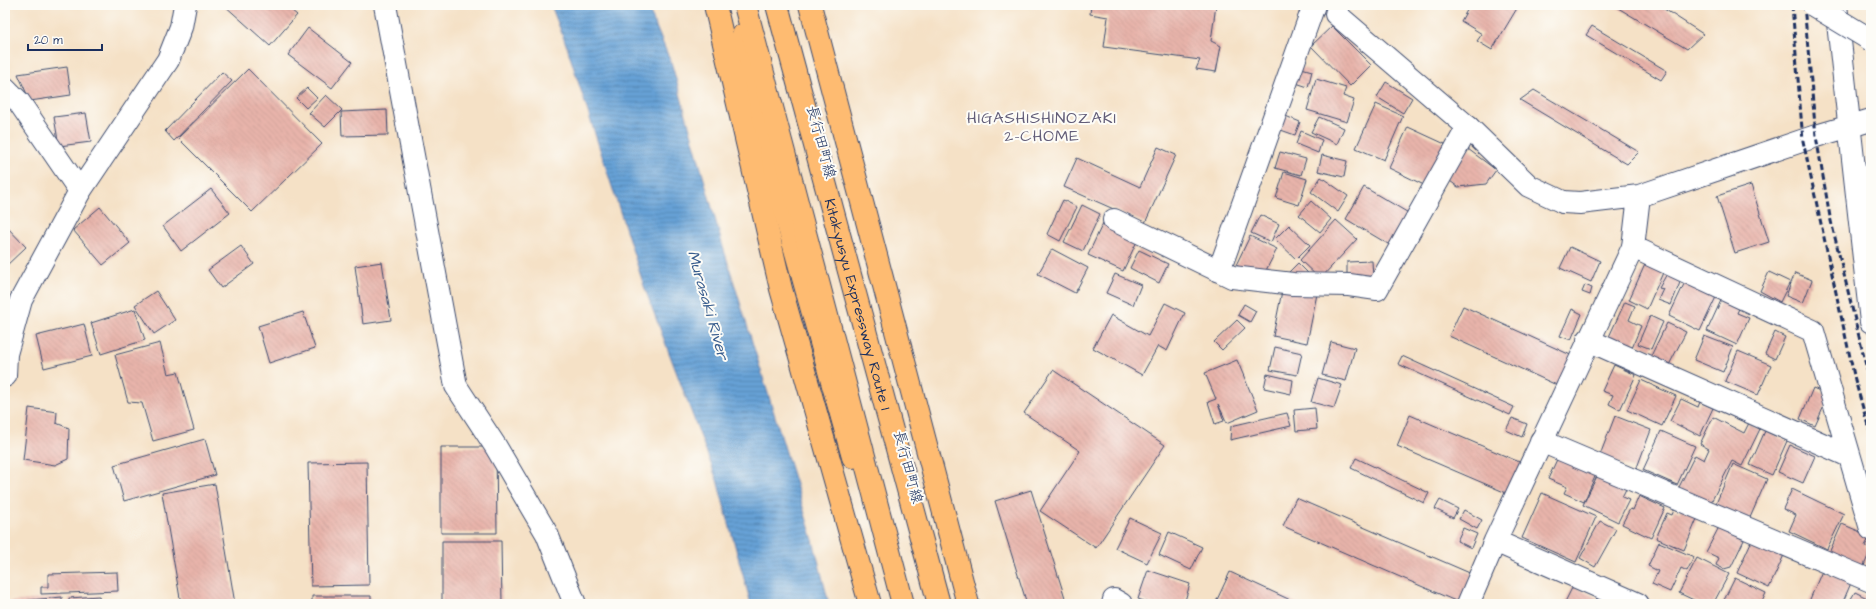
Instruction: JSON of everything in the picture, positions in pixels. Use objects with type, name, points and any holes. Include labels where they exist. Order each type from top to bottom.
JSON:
[{"type":"main road","points":[[715,5],[781,289],[870,604]]},
{"type":"main road","points":[[736,5],[778,188],[895,604]]},
{"type":"main road","points":[[744,5],[903,604]]},
{"type":"main road","name":"Kitakyusyu Expressway Route 1","points":[[777,5],[939,604]]},
{"type":"main road","name":"長行田町線","points":[[785,5],[945,604]]},
{"type":"main road","points":[[810,5],[968,604]]},
{"type":"street","points":[[5,376],[6,354],[21,300],[80,191],[168,60],[181,27],[185,5]]},
{"type":"street","points":[[385,5],[456,386],[496,447],[547,534],[575,604]]},
{"type":"street","points":[[1219,271],[1314,5]]},
{"type":"street","points":[[1813,5],[1871,40]]},
{"type":"street","points":[[1836,5],[1871,322]]},
{"type":"street","points":[[1334,8],[1468,127],[1529,186],[1563,202],[1580,203],[1640,196],[1816,136],[1871,120]]},
{"type":"street","points":[[5,88],[19,102],[80,191]]},
{"type":"street","points":[[1114,220],[1232,277],[1293,284],[1349,285],[1377,289],[1468,127]]},
{"type":"street","points":[[1468,604],[1541,441],[1633,247],[1640,196]]},
{"type":"street","points":[[1633,247],[1813,331],[1871,529]]},
{"type":"street","points":[[1588,340],[1849,456]]},
{"type":"street","points":[[1541,441],[1871,581]]},
{"type":"street","points":[[1495,541],[1638,604]]},
{"type":"street","points":[[1113,604],[1114,600],[1121,604]]},
{"type":"water","name":"Murasaki River","points":[[551,5],[647,5],[672,65],[723,247],[813,540],[829,604],[751,604],[717,480],[645,289],[567,47]]},
{"type":"building","points":[[224,5],[285,5],[297,15],[270,46]]},
{"type":"building","points":[[1091,5],[1216,5],[1211,41],[1221,46],[1216,72],[1196,69],[1200,60],[1104,47],[1108,17],[1090,14]]},
{"type":"building","points":[[1470,5],[1519,5],[1492,50],[1477,41],[1482,34],[1461,21]]},
{"type":"building","points":[[1613,5],[1658,5],[1703,34],[1687,49]]},
{"type":"building","points":[[1332,26],[1371,65],[1350,86],[1311,46]]},
{"type":"building","points":[[1592,26],[1667,71],[1661,80],[1586,35]]},
{"type":"building","points":[[308,28],[352,62],[332,88],[288,55]]},
{"type":"building","points":[[67,67],[71,95],[30,101],[18,74]]},
{"type":"building","points":[[1298,67],[1312,71],[1308,87],[1293,82]]},
{"type":"building","points":[[248,69],[322,144],[252,212],[178,138]]},
{"type":"building","points":[[222,72],[232,81],[174,141],[165,131]]},
{"type":"building","points":[[1316,79],[1346,88],[1343,96],[1354,100],[1347,122],[1307,110]]},
{"type":"building","points":[[1386,82],[1412,98],[1403,113],[1377,97]]},
{"type":"building","points":[[307,88],[317,98],[306,108],[296,98]]},
{"type":"building","points":[[1534,90],[1639,152],[1627,164],[1520,100]]},
{"type":"building","points":[[326,95],[342,110],[325,127],[309,113]]},
{"type":"building","points":[[1376,104],[1403,116],[1384,160],[1356,148]]},
{"type":"building","points":[[387,110],[388,135],[342,136],[341,112]]},
{"type":"building","points":[[86,113],[91,142],[59,146],[54,117]]},
{"type":"building","points":[[1283,115],[1300,122],[1295,135],[1278,129]]},
{"type":"building","points":[[1319,117],[1344,128],[1337,144],[1311,132]]},
{"type":"building","points":[[1408,127],[1445,144],[1426,186],[1389,168]]},
{"type":"building","points":[[1301,131],[1322,140],[1318,153],[1296,144]]},
{"type":"building","points":[[1158,147],[1176,155],[1145,223],[1064,187],[1077,158],[1140,187]]},
{"type":"building","points":[[1468,149],[1496,170],[1486,184],[1458,187],[1446,178]]},
{"type":"building","points":[[1280,152],[1306,159],[1301,175],[1275,168]]},
{"type":"building","points":[[1322,155],[1347,161],[1344,177],[1318,171]]},
{"type":"building","points":[[1284,172],[1307,179],[1299,205],[1276,198]]},
{"type":"building","points":[[1321,177],[1348,196],[1338,212],[1311,192]]},
{"type":"building","points":[[1751,185],[1769,242],[1735,253],[1717,196]]},
{"type":"building","points":[[1364,187],[1412,215],[1393,247],[1346,219]]},
{"type":"building","points":[[211,189],[230,213],[181,251],[163,226]]},
{"type":"building","points":[[1063,200],[1077,207],[1060,241],[1047,234]]},
{"type":"building","points":[[1311,201],[1331,219],[1320,232],[1299,215]]},
{"type":"building","points":[[1082,205],[1100,214],[1083,251],[1064,242]]},
{"type":"building","points":[[100,207],[130,243],[103,265],[73,230]]},
{"type":"building","points":[[1260,215],[1279,224],[1271,242],[1251,233]]},
{"type":"building","points":[[1336,220],[1357,239],[1320,279],[1300,260]]},
{"type":"building","points":[[1103,223],[1138,239],[1123,271],[1088,255]]},
{"type":"building","points":[[5,225],[26,247],[5,267]]},
{"type":"building","points":[[1289,225],[1310,245],[1296,259],[1275,239]]},
{"type":"building","points":[[1250,236],[1277,249],[1262,278],[1236,265]]},
{"type":"building","points":[[241,246],[254,264],[221,288],[208,270]]},
{"type":"building","points":[[1570,247],[1600,261],[1591,282],[1560,268]]},
{"type":"building","points":[[1052,249],[1088,268],[1075,293],[1038,274]]},
{"type":"building","points":[[1139,250],[1168,264],[1159,283],[1130,268]]},
{"type":"building","points":[[1647,260],[1665,268],[1647,309],[1629,300]]},
{"type":"building","points":[[1372,261],[1373,278],[1347,278],[1347,262]]},
{"type":"building","points":[[382,262],[391,320],[363,324],[355,266]]},
{"type":"building","points":[[1298,263],[1312,277],[1287,274]]},
{"type":"building","points":[[1669,270],[1683,275],[1671,305],[1658,300],[1663,289],[1659,288]]},
{"type":"building","points":[[1769,272],[1790,282],[1780,302],[1760,291]]},
{"type":"building","points":[[1795,273],[1812,280],[1803,303],[1786,296]]},
{"type":"building","points":[[1115,274],[1141,285],[1133,305],[1106,293]]},
{"type":"building","points":[[1685,282],[1716,297],[1700,331],[1669,316]]},
{"type":"building","points":[[1585,285],[1592,288],[1590,295],[1582,292]]},
{"type":"building","points":[[1283,286],[1317,294],[1307,343],[1273,336]]},
{"type":"building","points":[[156,291],[175,320],[154,334],[135,305]]},
{"type":"building","points":[[1723,296],[1741,304],[1737,313],[1749,318],[1737,345],[1707,331]]},
{"type":"building","points":[[1625,302],[1635,306],[1629,320],[1641,326],[1630,352],[1607,341]]},
{"type":"building","points":[[1165,303],[1185,313],[1167,351],[1158,346],[1142,375],[1093,348],[1111,315],[1148,336]]},
{"type":"building","points":[[1244,304],[1256,311],[1250,322],[1238,315]]},
{"type":"building","points":[[1463,306],[1575,357],[1561,387],[1449,336]]},
{"type":"building","points":[[135,309],[145,340],[101,354],[91,323]]},
{"type":"building","points":[[1572,309],[1582,314],[1571,340],[1560,336]]},
{"type":"building","points":[[303,312],[315,348],[269,363],[258,326]]},
{"type":"building","points":[[1650,316],[1663,322],[1651,349],[1638,344]]},
{"type":"building","points":[[1237,320],[1245,328],[1222,350],[1214,342]]},
{"type":"building","points":[[1667,323],[1686,332],[1669,365],[1651,356]]},
{"type":"building","points":[[84,324],[92,356],[44,368],[36,336]]},
{"type":"building","points":[[1775,332],[1785,337],[1775,359],[1765,354]]},
{"type":"building","points":[[1704,336],[1733,347],[1723,372],[1694,360]]},
{"type":"building","points":[[1331,342],[1355,348],[1346,381],[1322,375]]},
{"type":"building","points":[[160,343],[168,374],[178,372],[194,430],[153,441],[142,403],[128,402],[115,355]]},
{"type":"building","points":[[1275,347],[1302,353],[1297,375],[1270,370]]},
{"type":"building","points":[[1738,351],[1771,365],[1758,395],[1725,381]]},
{"type":"building","points":[[1402,356],[1514,407],[1510,415],[1398,364]]},
{"type":"building","points":[[1237,360],[1258,410],[1227,423],[1218,404],[1224,421],[1215,424],[1208,402],[1216,399],[1205,373]]},
{"type":"building","points":[[1614,365],[1636,375],[1620,410],[1609,404],[1613,395],[1602,391]]},
{"type":"building","points":[[1053,370],[1165,445],[1096,548],[1040,511],[1080,451],[1024,413]]},
{"type":"building","points":[[1267,374],[1293,380],[1291,394],[1264,388]]},
{"type":"building","points":[[1318,378],[1342,385],[1334,408],[1311,402]]},
{"type":"building","points":[[1641,380],[1676,396],[1662,426],[1627,410]]},
{"type":"building","points":[[1813,388],[1829,395],[1815,426],[1800,419]]},
{"type":"building","points":[[1681,399],[1698,407],[1700,402],[1713,408],[1700,436],[1670,421]]},
{"type":"building","points":[[29,408],[57,412],[56,423],[69,428],[68,459],[55,465],[23,460]]},
{"type":"building","points":[[1315,408],[1317,429],[1296,431],[1294,410]]},
{"type":"building","points":[[1287,413],[1291,426],[1230,440],[1231,426]]},
{"type":"building","points":[[1410,415],[1524,464],[1511,495],[1397,446]]},
{"type":"building","points":[[1615,416],[1651,430],[1636,470],[1600,455]]},
{"type":"building","points":[[1713,417],[1744,433],[1749,423],[1760,429],[1742,466],[1732,461],[1710,504],[1678,489],[1695,455],[1704,460],[1709,449],[1700,444]]},
{"type":"building","points":[[1512,418],[1527,424],[1522,437],[1506,430]]},
{"type":"building","points":[[1661,431],[1695,446],[1677,485],[1643,470]]},
{"type":"building","points":[[1765,431],[1787,441],[1772,475],[1750,465]]},
{"type":"building","points":[[205,439],[215,475],[124,501],[114,465]]},
{"type":"building","points":[[1790,445],[1815,456],[1803,483],[1778,472]]},
{"type":"building","points":[[441,447],[496,447],[497,533],[441,533]]},
{"type":"building","points":[[1559,455],[1597,472],[1584,502],[1564,493],[1567,487],[1548,479]]},
{"type":"building","points":[[1356,458],[1429,493],[1424,503],[1351,468]]},
{"type":"building","points":[[367,462],[369,585],[311,586],[308,463]]},
{"type":"building","points":[[1733,464],[1767,479],[1749,520],[1715,506]]},
{"type":"building","points":[[1600,470],[1629,483],[1622,497],[1629,500],[1618,522],[1583,505]]},
{"type":"building","points":[[215,484],[235,604],[181,604],[162,493]]},
{"type":"building","points":[[1792,489],[1844,514],[1827,549],[1789,531],[1796,515],[1783,509]]},
{"type":"building","points":[[1031,490],[1067,604],[1027,604],[995,501]]},
{"type":"building","points":[[1542,493],[1596,517],[1576,562],[1522,538]]},
{"type":"building","points":[[1639,496],[1665,508],[1651,538],[1622,524],[1630,509],[1633,510]]},
{"type":"building","points":[[1296,498],[1472,574],[1460,603],[1283,526]]},
{"type":"building","points":[[1440,500],[1458,509],[1453,518],[1435,509]]},
{"type":"building","points":[[1682,507],[1699,514],[1684,550],[1656,538],[1667,513],[1672,515],[1674,510],[1680,512]]},
{"type":"building","points":[[1464,510],[1482,520],[1477,529],[1459,519]]},
{"type":"building","points":[[1130,518],[1162,533],[1147,563],[1115,548]]},
{"type":"building","points":[[1600,521],[1616,529],[1595,567],[1580,558]]},
{"type":"building","points":[[1842,524],[1870,536],[1865,546],[1871,549],[1863,568],[1829,553]]},
{"type":"building","points":[[1719,527],[1744,540],[1731,567],[1724,569],[1716,565],[1719,558],[1706,552]]},
{"type":"building","points":[[1463,528],[1477,534],[1471,548],[1457,541]]},
{"type":"building","points":[[1169,532],[1202,547],[1191,570],[1159,555]]},
{"type":"building","points":[[1752,540],[1784,555],[1769,588],[1737,573]]},
{"type":"building","points":[[442,541],[501,541],[502,604],[442,604]]},
{"type":"building","points":[[1659,542],[1694,557],[1687,571],[1681,568],[1670,592],[1652,584],[1658,571],[1648,566]]},
{"type":"building","points":[[1697,558],[1729,574],[1713,604],[1702,604],[1679,593]]},
{"type":"building","points":[[1148,570],[1190,584],[1184,604],[1152,604],[1138,599]]},
{"type":"building","points":[[1822,571],[1851,583],[1842,604],[1808,604]]},
{"type":"building","points":[[117,572],[118,591],[41,594],[41,587],[48,587],[48,574]]},
{"type":"building","points":[[1230,572],[1299,604],[1215,604]]},
{"type":"building","points":[[1735,578],[1766,593],[1761,604],[1722,604]]},
{"type":"building","points":[[1573,586],[1597,598],[1594,604],[1564,604]]},
{"type":"building","points":[[1855,592],[1871,600],[1871,604],[1848,604]]},
{"type":"building","points":[[99,596],[100,604],[69,604],[69,598]]},
{"type":"building","points":[[312,596],[371,596],[371,604],[312,604]]},
{"type":"building","points":[[62,597],[62,604],[10,604],[10,602]]},
{"type":"railway","points":[[1792,5],[1803,141],[1855,380],[1871,436]]},
{"type":"railway","points":[[1804,5],[1816,136],[1830,217],[1871,386]]},
{"type":"district","name":"HIGASHISHINOZAKI 2-CHOME","points":[[1042,127]]}]
